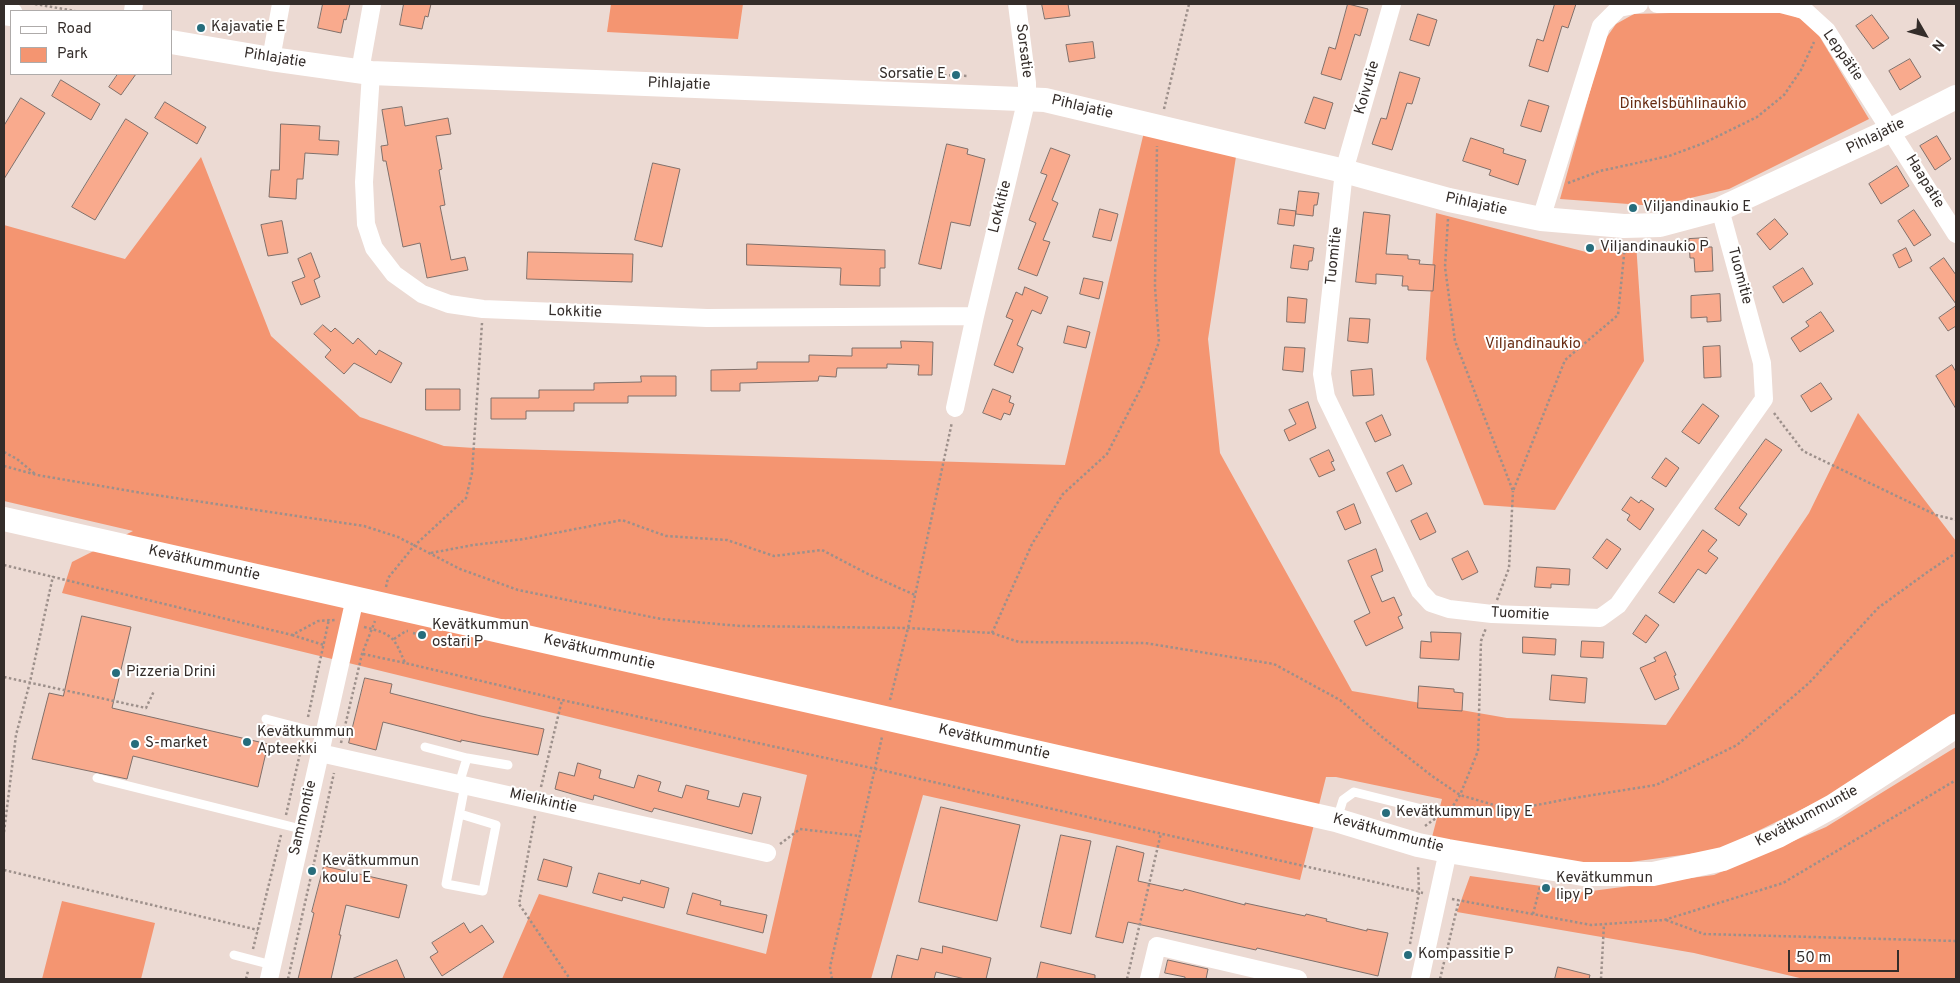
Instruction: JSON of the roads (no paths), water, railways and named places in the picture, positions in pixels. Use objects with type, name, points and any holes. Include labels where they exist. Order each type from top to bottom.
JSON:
[{"type":"street","points":[[271,59],[281,4]]},
{"type":"street","name":"Lokkitie","points":[[372,4],[366,72],[364,182],[366,224],[374,248],[394,274],[422,294],[449,304],[483,309],[707,318],[974,316]]},
{"type":"street","name":"Sorsatie","points":[[1017,4],[1027,83],[1027,98]]},
{"type":"street","name":"Koivutie","points":[[1344,172],[1392,4]]},
{"type":"street","points":[[1541,219],[1601,26],[1619,8],[1639,4]]},
{"type":"street","name":"Leppätie","points":[[1657,4],[1781,4],[1804,10],[1827,31],[1891,130]]},
{"type":"street","name":"Pihlajatie","points":[[172,42],[271,59],[366,72],[1046,100],[1344,172],[1449,200],[1541,219],[1624,226],[1660,225],[1720,209],[1891,130],[1956,97]]},
{"type":"street","name":"Lokkitie","points":[[955,408],[974,316],[1027,98]]},
{"type":"street","name":"Haapatie","points":[[1891,130],[1956,234]]},
{"type":"street","name":"Tuomitie","points":[[1344,172],[1322,374],[1326,397],[1420,591],[1431,603],[1448,610],[1492,614],[1600,618],[1618,606],[1764,399],[1762,363],[1720,209]]},
{"type":"street","name":"Kevätkummuntie","points":[[4,519],[1336,820],[1418,845],[1582,874],[1653,874],[1723,859],[1778,836],[1833,806],[1956,726]]},
{"type":"street","name":"Sammontie","points":[[270,972],[355,598]]},
{"type":"street","name":"Mielikintie","points":[[320,753],[767,853]]},
{"type":"street","points":[[1420,979],[1448,851]]},
{"type":"street","points":[[1149,979],[1157,946],[1298,979]]},
{"type":"lane","points":[[266,719],[324,734]]},
{"type":"lane","points":[[425,747],[467,758],[508,765]]},
{"type":"lane","points":[[460,814],[496,825],[483,891],[446,884],[460,814],[462,785],[467,758]]},
{"type":"lane","points":[[97,778],[301,829]]},
{"type":"lane","points":[[1336,820],[1343,800],[1354,792],[1422,809]]},
{"type":"lane","points":[[234,955],[250,960],[270,972]]},
{"type":"place","name":"Kajavatie E","points":[[201,28]]},
{"type":"place","name":"Sorsatie E","points":[[956,75]]},
{"type":"place","name":"Viljandinaukio E","points":[[1633,208]]},
{"type":"place","name":"Viljandinaukio P","points":[[1590,248]]},
{"type":"place","name":"Kevätkummun ostari P","points":[[422,635]]},
{"type":"place","name":"Pizzeria Drini","points":[[116,673]]},
{"type":"place","name":"Kevätkummun Apteekki","points":[[247,742]]},
{"type":"place","name":"S-market","points":[[135,744]]},
{"type":"place","name":"Kevätkummun lipy E","points":[[1386,813]]},
{"type":"place","name":"Kevätkummun koulu E","points":[[312,871]]},
{"type":"place","name":"Kevätkummun lipy P","points":[[1546,888]]},
{"type":"place","name":"Kompassitie P","points":[[1408,955]]},
{"type":"park label","name":"Dinkelsbühlinaukio","points":[[1683,105]]},
{"type":"park label","name":"Viljandinaukio","points":[[1533,345]]}]
